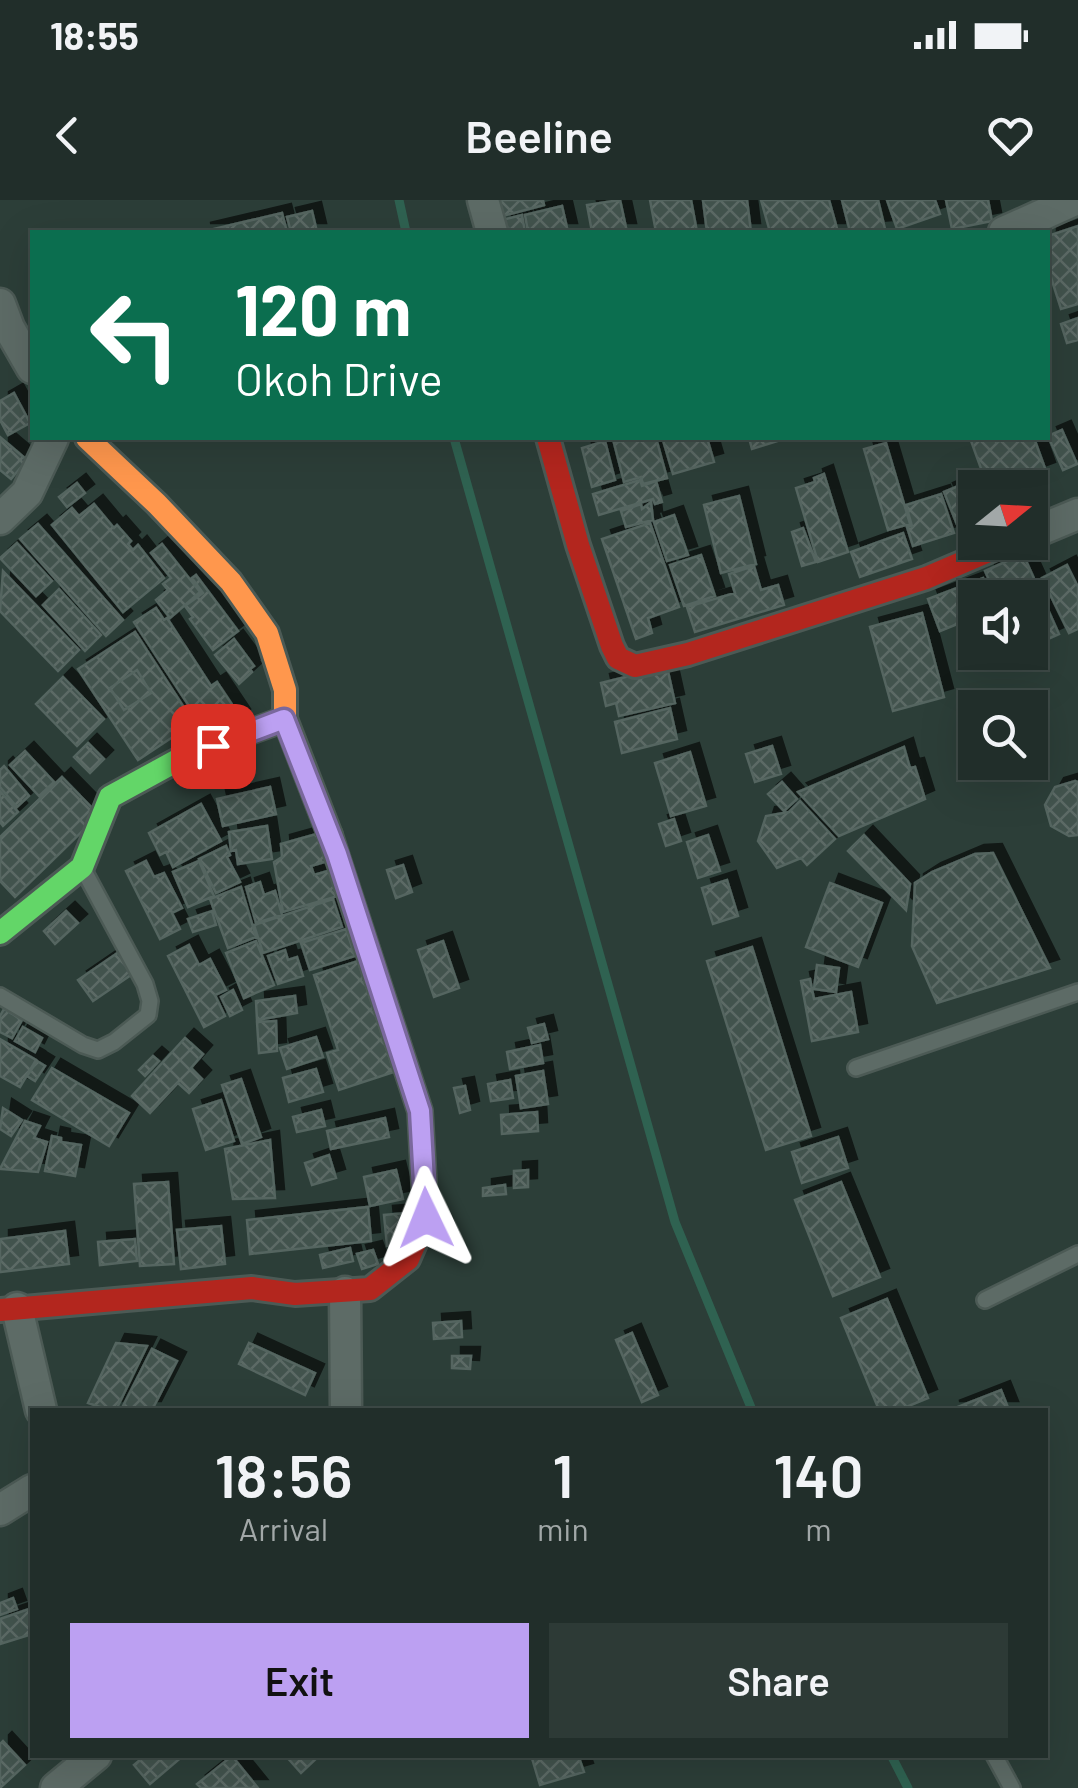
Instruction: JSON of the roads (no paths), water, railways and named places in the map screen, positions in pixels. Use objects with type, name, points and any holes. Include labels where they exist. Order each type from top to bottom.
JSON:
[{"type":"street","points":[[483,200],[491,230]]},
{"type":"street","points":[[1008,230],[1075,200]]},
{"type":"street","points":[[0,304],[30,364]]},
{"type":"street","points":[[0,519],[27,492],[51,440]]},
{"type":"street","points":[[40,1408],[8,1309],[252,1288],[294,1294],[370,1288],[408,1259],[426,1218],[420,1111],[337,854],[284,719],[285,690],[267,633],[246,602],[157,504],[90,440]]},
{"type":"street","points":[[549,440],[612,646],[618,658],[635,666],[830,611],[968,560]]},
{"type":"street","points":[[1048,526],[1078,514]]},
{"type":"street","points":[[0,932],[82,866],[110,796],[187,755],[284,719]]},
{"type":"street","points":[[345,1292],[346,1408]]},
{"type":"street","points":[[0,1510],[30,1491]]},
{"type":"street","points":[[56,1788],[92,1758]]},
{"type":"lane","points":[[0,996],[83,1046],[98,1050],[148,1015],[150,1000],[145,984],[82,866]]},
{"type":"lane","points":[[856,1068],[1078,992]]},
{"type":"lane","points":[[985,1300],[1078,1254]]},
{"type":"lane","points":[[996,1758],[1012,1788]]},
{"type":"waterway","points":[[399,200],[406,230]]},
{"type":"waterway","points":[[455,440],[675,1222],[751,1408]]},
{"type":"waterway","points":[[893,1758],[908,1788]]}]
